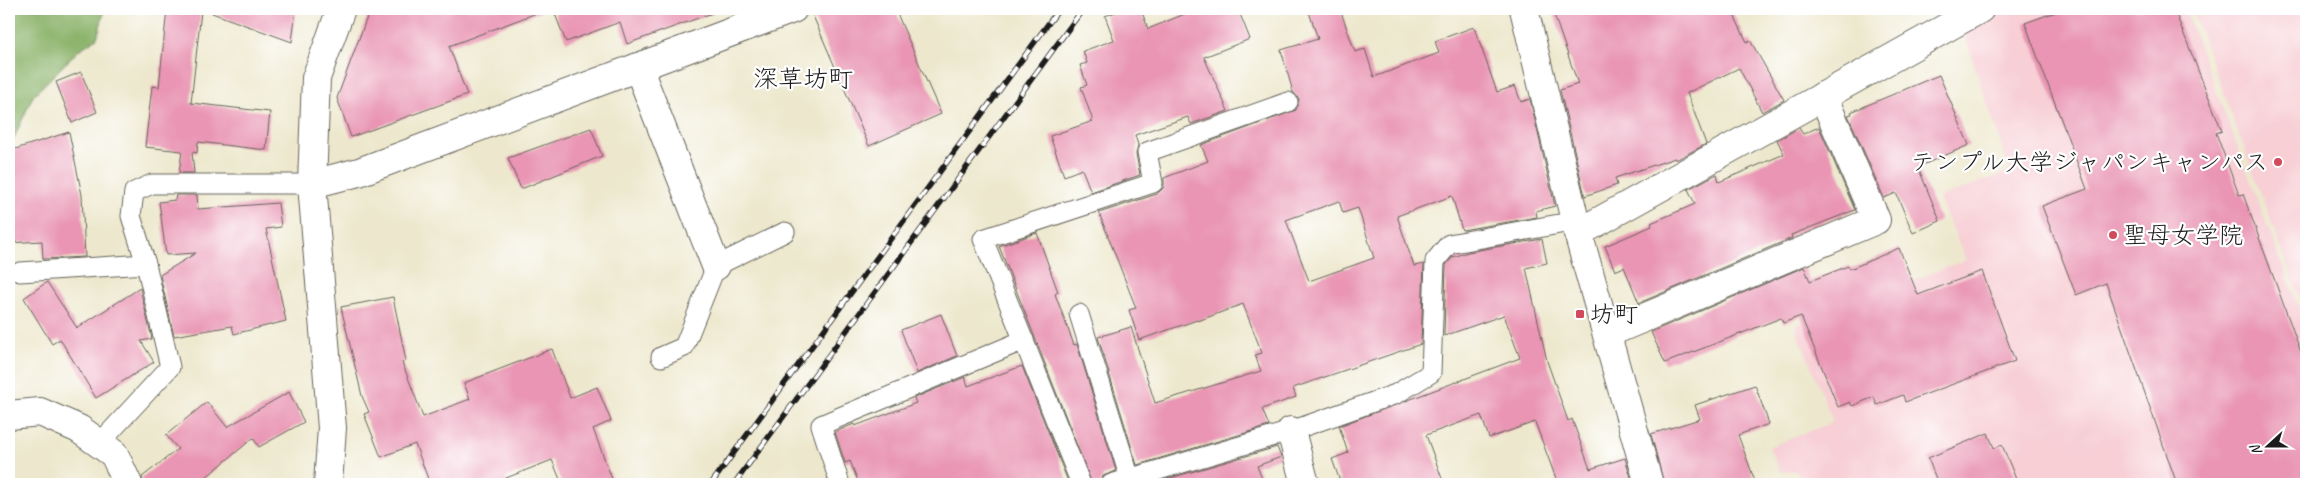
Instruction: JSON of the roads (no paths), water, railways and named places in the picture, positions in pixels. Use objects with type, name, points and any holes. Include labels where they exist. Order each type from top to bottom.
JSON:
[{"type":"street","points":[[328,484],[332,428],[312,184],[316,78],[340,9]]},
{"type":"street","points":[[312,184],[359,172],[793,9]]},
{"type":"street","points":[[1524,9],[1577,228],[1649,484]]},
{"type":"street","points":[[1577,228],[1823,96],[1964,12]]},
{"type":"street","points":[[638,67],[716,266]]},
{"type":"street","points":[[1608,333],[1876,220],[1823,96]]},
{"type":"street","points":[[9,414],[40,412],[79,429],[100,442],[114,454],[128,484]]},
{"type":"street","points":[[1290,431],[1305,484]]},
{"type":"lane","points":[[1080,484],[983,239],[1154,183],[1147,152],[1288,102]]},
{"type":"lane","points":[[100,442],[170,366],[146,264],[131,216],[134,192],[152,184],[312,184]]},
{"type":"lane","points":[[1111,484],[1290,431],[1396,394],[1431,373],[1435,261],[1448,244],[1577,228]]},
{"type":"lane","points":[[661,357],[684,347],[716,266],[785,232]]},
{"type":"lane","points":[[20,272],[146,264]]},
{"type":"lane","points":[[1079,314],[1130,479]]},
{"type":"lane","points":[[840,484],[821,425],[1024,340]]},
{"type":"railway","points":[[711,484],[1059,9]]},
{"type":"railway","points":[[734,484],[1083,9]]},
{"type":"place","name":"テンプル大学ジャパンキャンパス","points":[[2278,162]]},
{"type":"place","name":"聖母女学院","points":[[2113,235]]},
{"type":"place","name":"坊町","points":[[1580,314]]},
{"type":"district","name":"深草坊町","points":[[803,78]]}]
